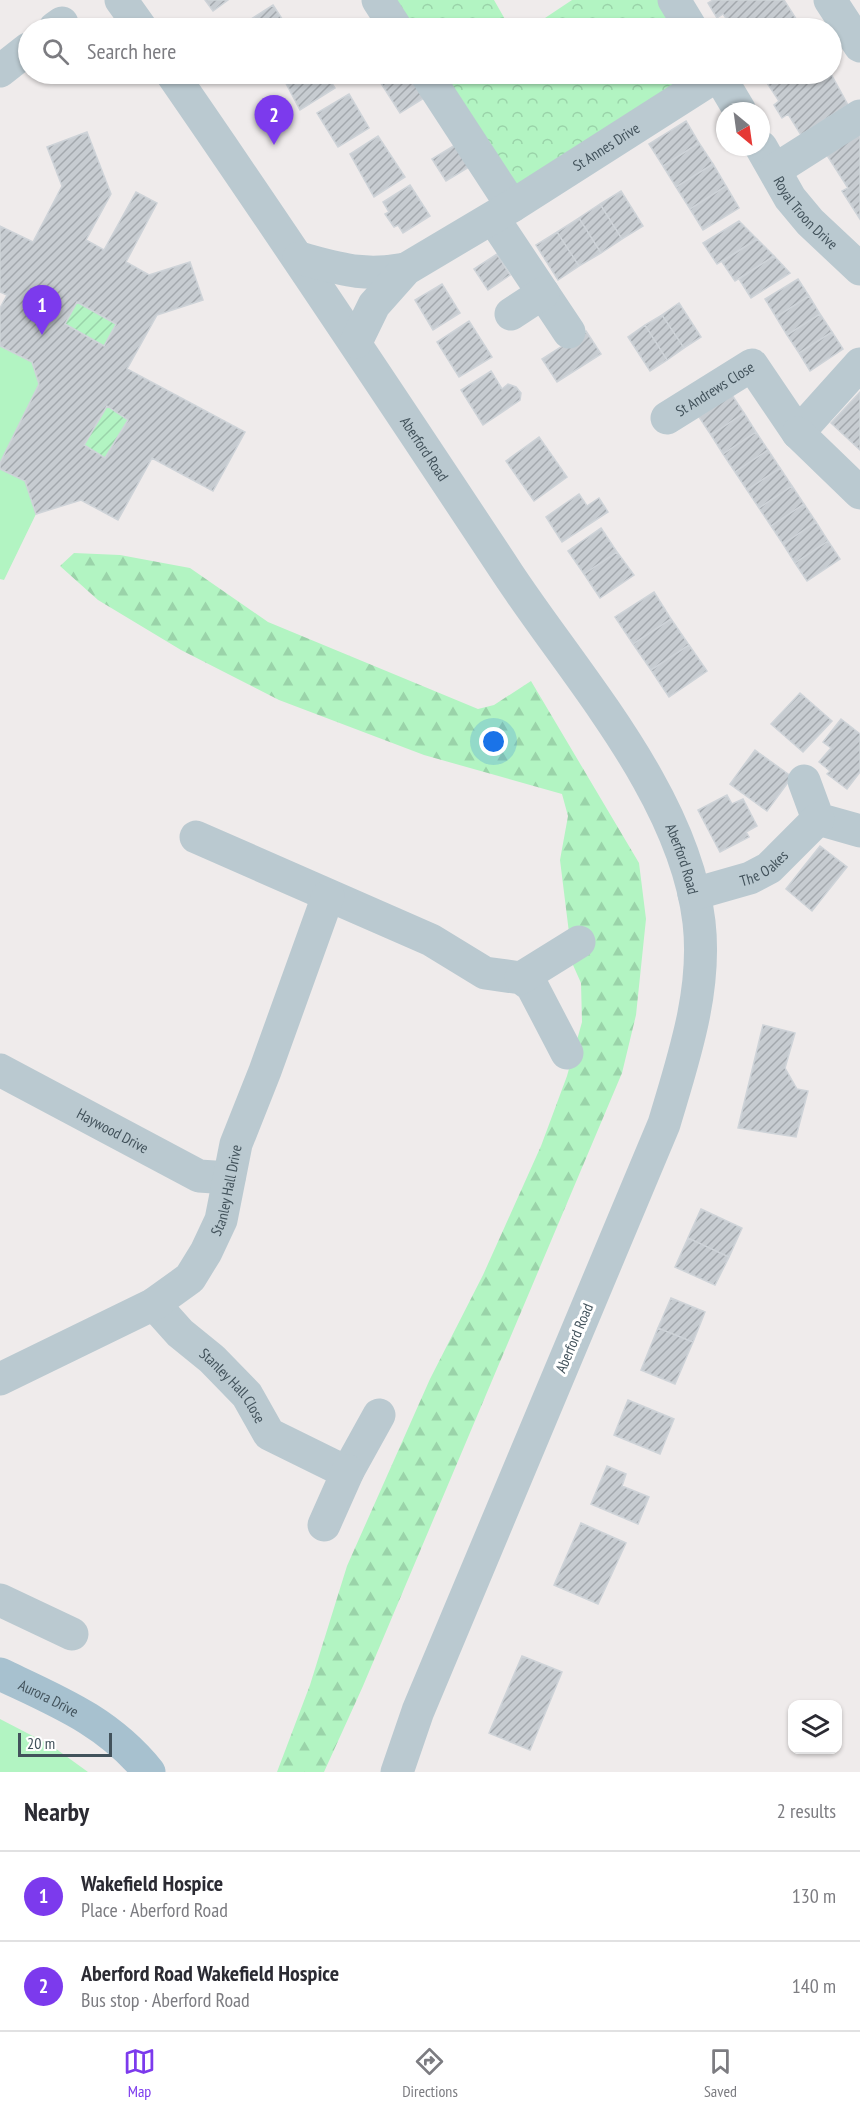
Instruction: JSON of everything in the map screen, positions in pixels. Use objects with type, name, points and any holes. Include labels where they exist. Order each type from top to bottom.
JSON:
[{"type":"main road","name":"Aurora Drive","points":[[0,1674],[99,1724],[132,1752],[148,1772]]},
{"type":"street","points":[[121,0],[134,18]]},
{"type":"street","points":[[378,0],[390,18]]},
{"type":"street","points":[[674,0],[685,18]]},
{"type":"street","points":[[830,0],[842,18]]},
{"type":"street","points":[[842,18],[860,46]]},
{"type":"street","points":[[0,71],[18,57]]},
{"type":"street","name":"Aberford Road","points":[[179,84],[300,258],[510,576],[652,785],[682,847],[699,923],[699,979],[692,1026],[664,1124],[407,1738]]},
{"type":"street","points":[[432,84],[502,212],[543,293],[569,332]]},
{"type":"street","name":"St Annes Drive","points":[[356,342],[374,305],[406,269],[502,212],[702,84]]},
{"type":"street","points":[[724,84],[735,102]]},
{"type":"street","points":[[768,158],[860,116]]},
{"type":"street","name":"Royal Troon Drive","points":[[768,158],[790,198],[810,222],[860,269]]},
{"type":"street","name":"St Annes Drive","points":[[300,258],[350,272],[378,274],[406,269]]},
{"type":"street","points":[[511,314],[543,293]]},
{"type":"street","points":[[798,433],[860,364]]},
{"type":"street","name":"St Andrews Close","points":[[667,418],[752,365],[798,433],[860,493]]},
{"type":"street","points":[[804,782],[818,819],[860,831]]},
{"type":"street","name":"The Oakes","points":[[694,894],[750,878],[769,868],[818,819]]},
{"type":"street","points":[[196,837],[431,940],[485,973],[521,978],[532,986],[567,1053]]},
{"type":"street","name":"Stanley Hall Drive","points":[[0,1379],[154,1304],[190,1278],[206,1252],[221,1220],[236,1144],[328,896]]},
{"type":"street","points":[[521,978],[579,942]]},
{"type":"street","name":"Haywood Drive","points":[[0,1070],[199,1176],[229,1178]]},
{"type":"street","name":"Stanley Hall Close","points":[[154,1304],[180,1333],[212,1359],[247,1395],[269,1434],[348,1471]]},
{"type":"street","points":[[324,1525],[348,1471],[379,1415]]},
{"type":"street","points":[[0,1600],[72,1634]]},
{"type":"street","points":[[386,1772],[407,1738]]},
{"type":"street","points":[[397,1772],[407,1738]]},
{"type":"green space","points":[[378,0],[494,0],[504,18],[390,18]]},
{"type":"green space","points":[[572,0],[674,0],[685,18],[545,18]]},
{"type":"green space","points":[[433,84],[702,84],[512,206]]},
{"type":"green space","points":[[77,302],[116,324],[104,346],[65,324]]},
{"type":"green space","points":[[0,346],[32,362],[39,384],[0,463]]},
{"type":"green space","points":[[107,406],[128,420],[105,458],[84,445]]},
{"type":"green space","points":[[0,469],[25,481],[36,514],[4,580],[0,579]]},
{"type":"green space","points":[[74,553],[120,555],[190,568],[268,622],[478,709],[494,705],[531,681],[639,863],[646,919],[636,1015],[622,1073],[363,1686],[324,1772],[277,1772],[310,1685],[347,1566],[430,1379],[483,1275],[541,1146],[567,1076],[582,1022],[581,983],[573,965],[560,860],[568,816],[562,794],[424,755],[279,700],[181,650],[98,600],[60,566]]},
{"type":"green space","points":[[0,1719],[52,1746],[88,1772],[0,1772]]},
{"type":"building","points":[[205,0],[228,0],[213,11]]},
{"type":"building","points":[[713,0],[784,0],[796,18],[726,18],[723,14],[717,18],[708,3]]},
{"type":"building","points":[[273,5],[281,18],[253,18]]},
{"type":"building","points":[[286,84],[332,84],[335,88],[300,110]]},
{"type":"building","points":[[381,84],[415,84],[424,98],[400,113]]},
{"type":"building","points":[[768,84],[836,84],[848,105],[801,135],[788,114],[782,118],[774,105],[779,101]]},
{"type":"building","points":[[349,94],[369,128],[338,147],[317,113]]},
{"type":"building","points":[[686,121],[699,143],[663,166],[649,144]]},
{"type":"building","points":[[855,128],[860,136],[860,219],[842,191],[848,188],[823,149]]},
{"type":"building","points":[[87,132],[111,194],[86,240],[104,250],[136,192],[157,203],[126,262],[149,275],[190,262],[203,300],[157,315],[127,369],[245,432],[213,491],[152,458],[118,520],[81,500],[36,514],[25,481],[0,469],[0,463],[39,384],[32,362],[0,346],[0,308],[7,295],[0,292],[0,226],[33,242],[62,186],[47,147]],"holes":[[[77,302],[116,324],[104,346],[65,324]],[[107,406],[128,420],[105,458],[84,445]]]},
{"type":"building","points":[[378,136],[405,177],[374,197],[350,154]]},
{"type":"building","points":[[699,143],[713,164],[676,187],[663,166]]},
{"type":"building","points":[[455,145],[469,167],[446,181],[432,159]]},
{"type":"building","points":[[713,164],[726,186],[690,209],[676,187]]},
{"type":"building","points":[[410,185],[430,216],[403,233],[398,225],[394,227],[385,214],[389,212],[383,202]]},
{"type":"building","points":[[726,186],[739,208],[703,230],[690,209]]},
{"type":"building","points":[[621,191],[643,226],[622,239],[600,204]]},
{"type":"building","points":[[600,204],[622,239],[601,253],[579,218]]},
{"type":"building","points":[[579,218],[601,253],[579,266],[557,232]]},
{"type":"building","points":[[739,221],[757,239],[717,264],[703,243]]},
{"type":"building","points":[[557,232],[579,266],[558,280],[536,245]]},
{"type":"building","points":[[757,239],[774,256],[735,281],[722,262]]},
{"type":"building","points":[[497,254],[510,275],[488,290],[474,269]]},
{"type":"building","points":[[774,256],[790,273],[751,298],[739,279]]},
{"type":"building","points":[[798,279],[809,296],[776,317],[765,299]]},
{"type":"building","points":[[442,284],[460,313],[433,330],[415,300]]},
{"type":"building","points":[[809,296],[820,314],[787,335],[776,317]]},
{"type":"building","points":[[679,303],[701,337],[684,348],[662,315]]},
{"type":"building","points":[[820,314],[832,332],[799,353],[787,335]]},
{"type":"building","points":[[662,315],[684,348],[667,360],[645,325]]},
{"type":"building","points":[[469,321],[492,357],[459,377],[437,342]]},
{"type":"building","points":[[645,325],[667,360],[650,371],[628,337]]},
{"type":"building","points":[[586,331],[601,354],[557,382],[542,359]]},
{"type":"building","points":[[832,332],[843,349],[810,371],[799,353]]},
{"type":"building","points":[[491,371],[502,389],[508,384],[516,387],[521,393],[520,400],[483,425],[461,390]]},
{"type":"building","points":[[860,392],[860,450],[831,423]]},
{"type":"building","points":[[732,395],[744,413],[711,435],[699,417]]},
{"type":"building","points":[[744,413],[756,432],[723,454],[711,435]]},
{"type":"building","points":[[756,432],[768,450],[735,472],[723,454]]},
{"type":"building","points":[[539,437],[567,477],[534,501],[506,461]]},
{"type":"building","points":[[768,450],[780,468],[747,490],[735,472]]},
{"type":"building","points":[[780,468],[792,486],[759,508],[747,490]]},
{"type":"building","points":[[792,486],[804,504],[771,526],[759,508]]},
{"type":"building","points":[[579,494],[587,506],[599,498],[608,512],[562,542],[546,517]]},
{"type":"building","points":[[804,504],[816,522],[783,544],[771,526]]},
{"type":"building","points":[[816,522],[828,541],[795,563],[783,544]]},
{"type":"building","points":[[601,528],[617,552],[584,574],[568,551]]},
{"type":"building","points":[[828,541],[840,559],[807,581],[795,563]]},
{"type":"building","points":[[617,552],[634,575],[600,598],[584,574]]},
{"type":"building","points":[[654,592],[671,619],[633,644],[615,617]]},
{"type":"building","points":[[671,619],[689,645],[651,670],[633,644]]},
{"type":"building","points":[[689,645],[707,671],[669,697],[651,670]]},
{"type":"building","points":[[800,693],[832,721],[803,752],[771,724]]},
{"type":"building","points":[[841,719],[860,734],[860,772],[847,789],[827,774],[830,771],[819,762],[831,748],[823,742]]},
{"type":"building","points":[[755,750],[792,777],[767,811],[730,784]]},
{"type":"building","points":[[727,795],[732,804],[743,799],[757,826],[746,832],[749,837],[720,852],[698,810]]},
{"type":"building","points":[[820,846],[847,867],[812,911],[786,889]]},
{"type":"building","points":[[763,1025],[795,1033],[785,1068],[797,1089],[808,1091],[796,1137],[738,1128]]},
{"type":"building","points":[[701,1209],[742,1228],[729,1257],[688,1238]]},
{"type":"building","points":[[688,1238],[729,1257],[715,1285],[675,1267]]},
{"type":"building","points":[[671,1298],[705,1312],[693,1342],[658,1328]]},
{"type":"building","points":[[658,1328],[693,1342],[675,1384],[641,1370]]},
{"type":"building","points":[[628,1400],[674,1419],[660,1454],[614,1435]]},
{"type":"building","points":[[607,1466],[626,1474],[622,1486],[649,1497],[638,1524],[591,1504]]},
{"type":"building","points":[[581,1523],[626,1543],[598,1604],[554,1585]]},
{"type":"building","points":[[522,1656],[562,1672],[530,1750],[489,1733]]},
{"type":"place","name":"Aberford Road Wakefield Hospice","points":[[274,145]]},
{"type":"place","name":"Wakefield Hospice","points":[[42,335]]}]
